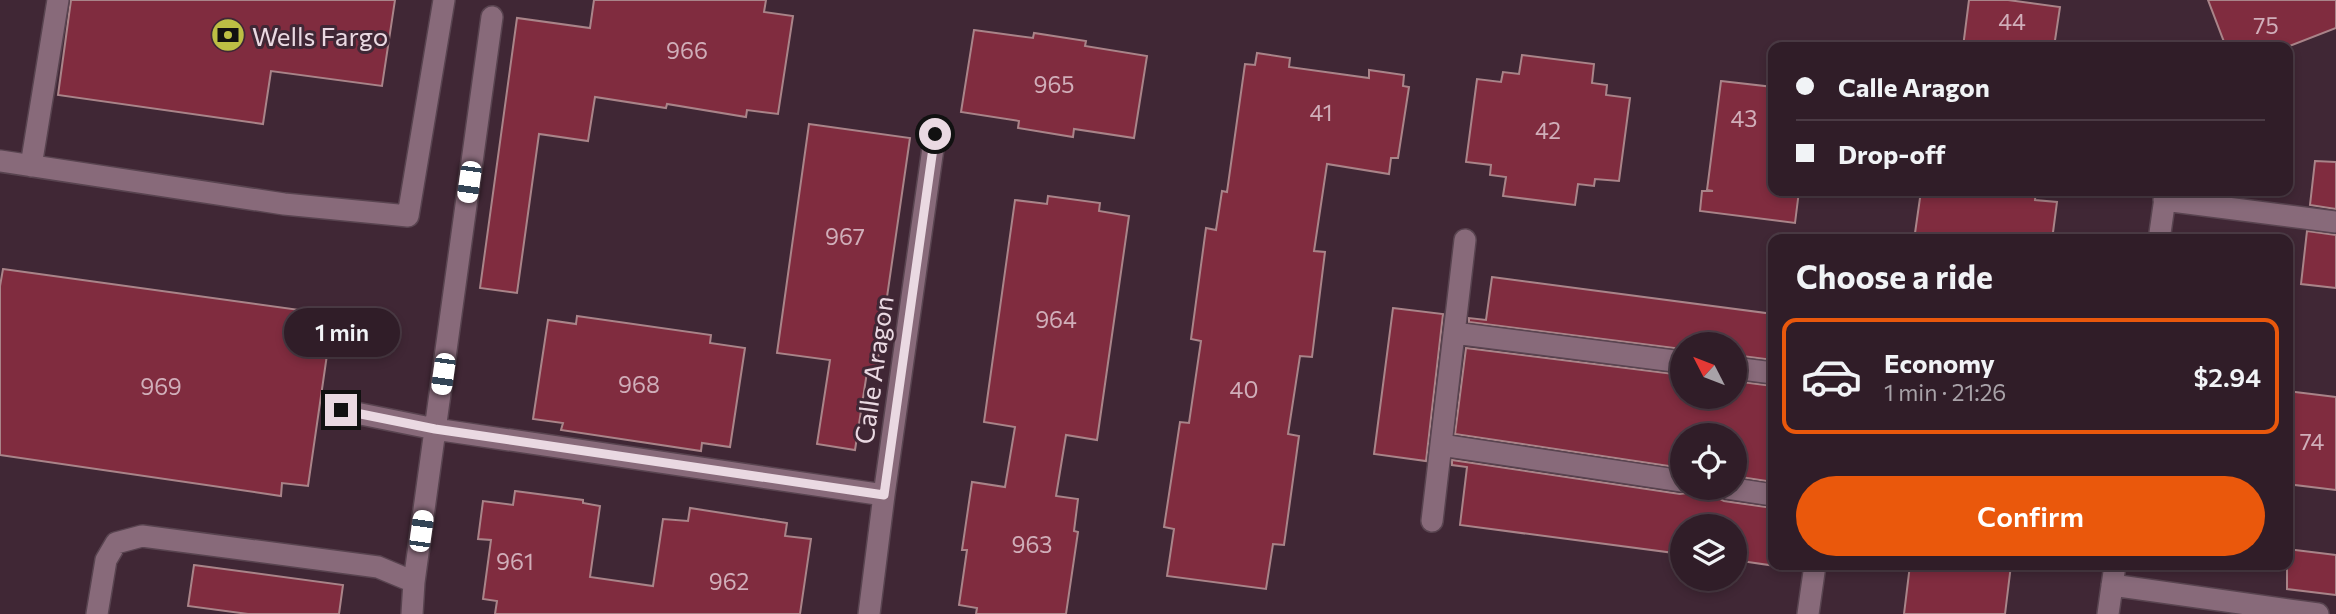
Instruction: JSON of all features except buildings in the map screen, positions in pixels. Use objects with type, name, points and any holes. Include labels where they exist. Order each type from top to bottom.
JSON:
[{"type":"street","points":[[31,166],[58,0]]},
{"type":"street","points":[[0,161],[284,204],[408,216],[444,0]]},
{"type":"street","points":[[412,614],[414,582],[492,17]]},
{"type":"street","name":"Calle Aragon","points":[[869,614],[935,134]]},
{"type":"street","points":[[2160,234],[2165,196]]},
{"type":"street","points":[[2171,196],[2336,222]]},
{"type":"street","points":[[1432,521],[1465,240]]},
{"type":"street","points":[[1454,333],[1670,360]]},
{"type":"street","points":[[1747,370],[1768,372]]},
{"type":"street","points":[[341,410],[435,429],[884,495]]},
{"type":"street","points":[[1441,445],[1670,479]]},
{"type":"street","points":[[1747,491],[1768,494]]},
{"type":"street","points":[[97,614],[106,560],[116,542],[142,536],[378,567],[414,582]]},
{"type":"street","points":[[1808,614],[1814,570]]},
{"type":"street","points":[[2108,614],[2113,575],[2318,614]]},
{"type":"place","name":"Wells Fargo","points":[[228,35]]},
{"type":"route","points":[[341,410],[435,429],[884,495],[935,134]]}]
